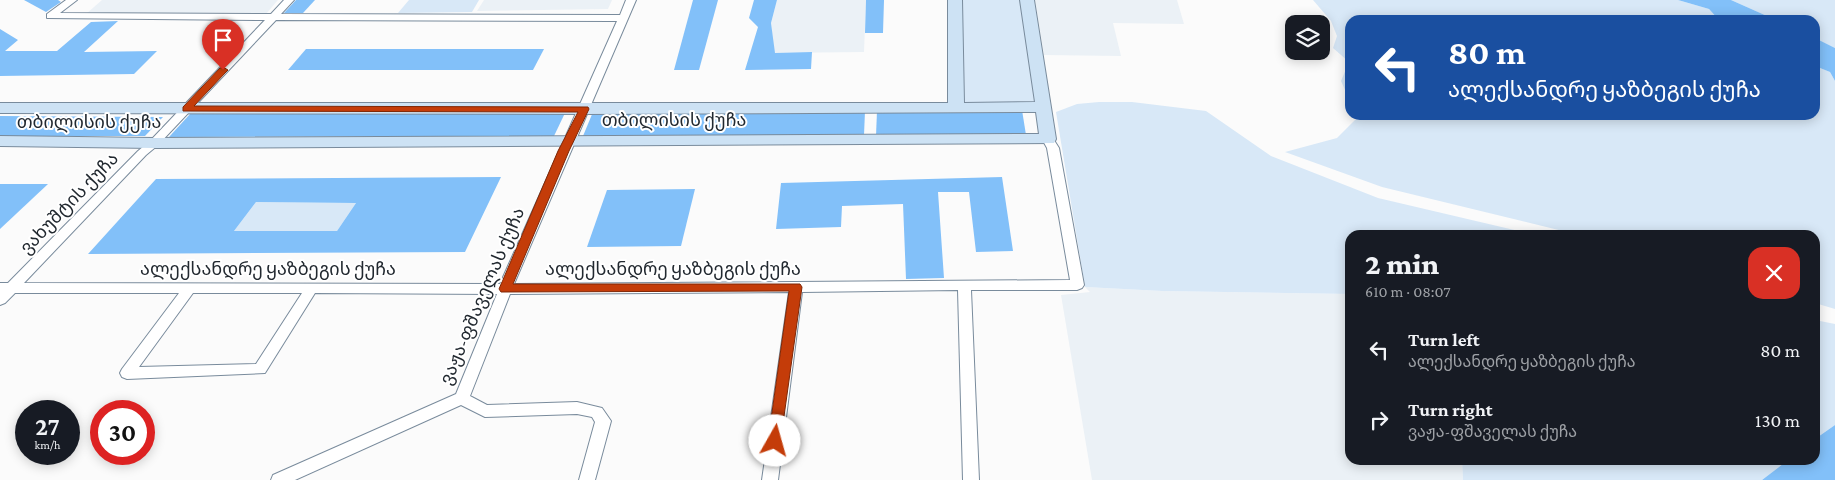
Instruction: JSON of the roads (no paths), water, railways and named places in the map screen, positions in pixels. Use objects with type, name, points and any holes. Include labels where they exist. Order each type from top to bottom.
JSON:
[{"type":"main road","points":[[955,0],[956,107]]},
{"type":"main road","points":[[1026,0],[1048,139]]},
{"type":"main road","name":"თბილისის ქუჩა","points":[[0,108],[584,109],[1043,107]]},
{"type":"main road","name":"თბილისის ქუჩა","points":[[0,141],[154,143],[1048,139]]},
{"type":"street","points":[[72,0],[50,16],[624,18]]},
{"type":"street","name":"ვახუშტის ქუჩა","points":[[0,300],[6,288],[154,143],[288,0]]},
{"type":"street","name":"ვაჟა-ფშაველას ქუჩა","points":[[279,480],[462,398],[505,289],[631,0]]},
{"type":"street","name":"ალექსანდრე ყაზბეგის ქუჩა","points":[[6,288],[505,289],[1077,285],[1052,148],[1048,139]]},
{"type":"street","points":[[964,286],[971,480]]},
{"type":"street","points":[[770,480],[796,287]]},
{"type":"street","points":[[190,288],[128,373],[260,369],[312,288]]},
{"type":"street","points":[[462,398],[485,411],[577,408],[597,412],[603,421],[587,480]]}]
